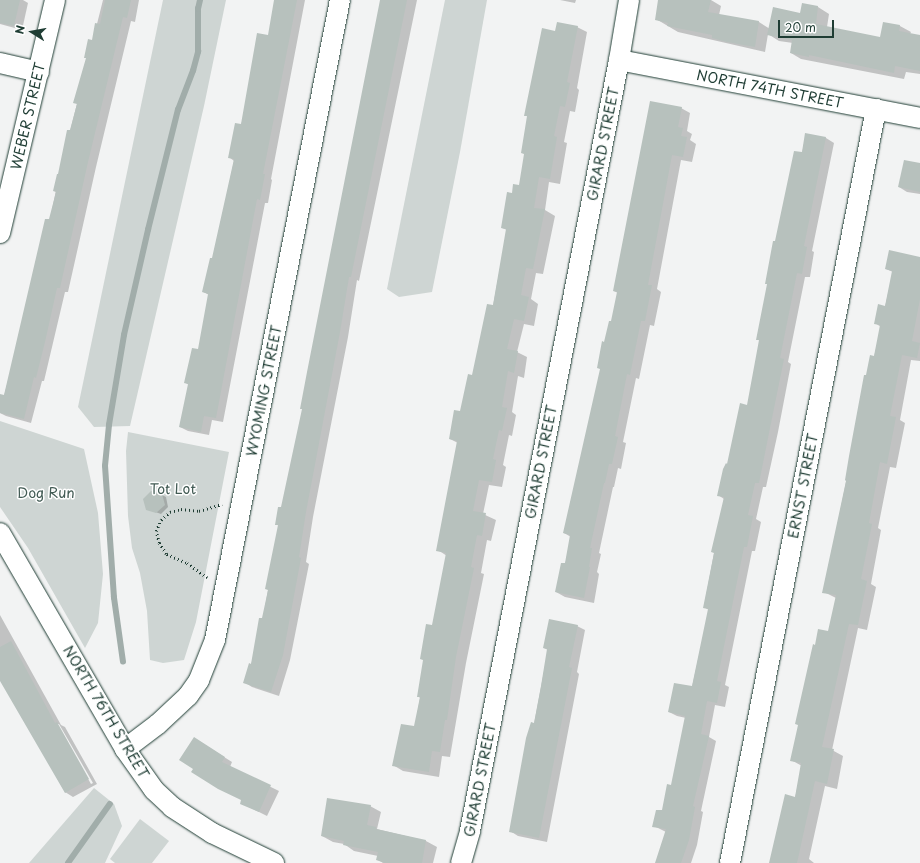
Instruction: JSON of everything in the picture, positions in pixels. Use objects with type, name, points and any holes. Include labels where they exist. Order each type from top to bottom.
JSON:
[{"type":"street","name":"WEBER STREET","points":[[0,233],[55,0]]},
{"type":"street","name":"WYOMING STREET","points":[[125,749],[163,720],[188,696],[199,680],[215,640],[340,0]]},
{"type":"street","name":"GIRARD STREET","points":[[619,60],[623,0]]},
{"type":"street","name":"GIRARD STREET","points":[[461,863],[470,831],[619,60],[629,0]]},
{"type":"street","name":"NORTH 74TH STREET","points":[[619,60],[920,118]]},
{"type":"street","points":[[0,63],[39,72]]},
{"type":"street","name":"ERNST STREET","points":[[730,863],[876,109]]},
{"type":"street","name":"NORTH 76TH STREET","points":[[0,533],[125,749],[154,790],[172,807],[212,833],[274,863]]},
{"type":"path","points":[[209,579],[200,575],[186,563],[166,554],[159,543],[156,531],[161,520],[170,512],[180,509],[199,510],[224,503]]},
{"type":"green space","points":[[163,0],[226,0],[204,106],[130,426],[94,427],[78,407]]},
{"type":"green space","points":[[445,0],[487,0],[460,152],[432,292],[399,297],[387,289]]},
{"type":"green space","name":"Dog Run","points":[[0,421],[84,449],[98,513],[103,574],[98,623],[85,648],[28,548],[0,507]]},
{"type":"green space","name":"Tot Lot","points":[[128,432],[229,452],[196,622],[184,660],[163,663],[150,660],[147,611],[140,573],[132,548],[128,516],[126,451]]},
{"type":"green space","points":[[94,788],[114,804],[122,826],[105,863],[29,863]]},
{"type":"green space","points":[[140,819],[169,841],[152,863],[115,863],[110,859]]},
{"type":"building","points":[[0,0],[20,0],[14,26],[0,23]]},
{"type":"building","points":[[105,0],[131,0],[127,18],[123,17],[88,162],[60,288],[57,288],[36,378],[34,377],[24,419],[0,413],[0,394],[4,395],[45,219],[49,219],[56,192],[53,191],[67,130],[70,130],[77,104],[73,103],[86,58],[84,58],[88,39],[92,40],[95,23],[100,24]]},
{"type":"building","points":[[274,0],[297,0],[263,174],[265,174],[260,200],[257,199],[216,418],[204,416],[201,432],[179,427],[188,384],[184,383],[192,348],[198,349],[208,294],[202,292],[210,258],[212,258],[234,159],[228,158],[235,123],[241,124],[257,33],[268,35]]},
{"type":"building","points":[[380,0],[407,0],[351,277],[349,277],[306,512],[299,557],[301,558],[283,655],[271,692],[243,683],[249,663],[251,664],[259,618],[262,618],[268,590],[265,589],[278,525],[275,525],[278,507],[281,507],[302,409],[300,409],[307,372]]},
{"type":"building","points":[[658,0],[711,0],[708,12],[759,21],[755,47],[712,38],[712,35],[667,26],[668,23],[655,20]]},
{"type":"building","points":[[802,3],[818,6],[816,24],[880,37],[883,22],[900,25],[899,31],[920,35],[920,71],[895,66],[894,73],[809,55],[809,57],[790,53],[792,40],[767,35],[773,7],[800,13]]},
{"type":"building","points":[[557,22],[578,26],[567,82],[570,83],[565,107],[560,106],[554,136],[557,137],[550,179],[539,177],[534,208],[545,209],[533,269],[526,268],[521,295],[529,297],[524,321],[514,319],[507,349],[518,351],[514,373],[508,371],[502,407],[507,408],[502,431],[499,430],[493,459],[496,460],[492,482],[479,480],[473,511],[486,513],[482,536],[477,535],[471,567],[474,568],[456,657],[447,720],[445,720],[440,752],[432,751],[429,772],[392,766],[401,724],[414,726],[420,697],[417,697],[423,660],[420,659],[426,624],[432,625],[446,553],[436,551],[457,441],[449,439],[454,410],[460,411],[468,374],[472,375],[487,304],[493,305],[506,229],[501,228],[507,192],[512,193],[513,184],[519,185],[524,154],[521,153],[527,116],[524,116],[542,28],[555,31]]},
{"type":"building","points":[[650,101],[682,107],[678,127],[683,128],[681,136],[687,137],[683,157],[672,155],[648,285],[652,285],[645,321],[641,321],[630,375],[627,374],[615,436],[618,437],[612,464],[609,464],[604,483],[590,548],[592,548],[590,567],[584,598],[555,592],[561,563],[565,563],[570,535],[563,533],[600,369],[597,368],[602,341],[604,342],[609,321],[611,321],[617,292],[613,291]]},
{"type":"building","points":[[805,133],[826,137],[804,246],[807,247],[802,274],[797,273],[780,358],[784,359],[759,483],[755,483],[748,515],[753,516],[747,547],[744,547],[717,681],[721,682],[717,703],[707,701],[701,734],[709,736],[693,806],[695,807],[689,840],[681,863],[655,863],[666,829],[652,827],[656,810],[662,810],[667,784],[671,785],[685,716],[668,712],[674,683],[692,686],[708,609],[703,608],[714,553],[711,552],[724,497],[717,496],[723,469],[726,463],[727,464],[740,403],[747,405],[759,340],[756,340],[767,284],[765,284],[773,241],[775,241],[794,151],[802,152]]},
{"type":"building","points":[[904,160],[920,163],[920,192],[898,187]]},
{"type":"building","points":[[889,250],[920,257],[920,299],[912,341],[920,343],[917,358],[902,355],[890,416],[896,417],[887,464],[880,462],[869,523],[872,524],[861,579],[867,581],[858,625],[849,624],[822,747],[834,749],[827,784],[815,781],[797,863],[769,863],[785,794],[795,797],[801,763],[790,761],[798,725],[795,724],[813,644],[815,645],[818,629],[828,631],[836,595],[822,593],[846,481],[849,456],[864,375],[866,375],[870,355],[874,356],[880,325],[874,324],[878,304],[885,306],[892,271],[885,269]]},
{"type":"building","points":[[151,491],[162,494],[165,505],[156,513],[146,510],[143,499]]},
{"type":"building","points":[[549,619],[578,625],[569,667],[572,668],[539,838],[509,832],[526,738],[531,722],[534,723],[541,686],[547,649],[543,648]]},
{"type":"building","points":[[11,641],[55,723],[57,722],[89,779],[65,793],[0,681],[0,647]]},
{"type":"building","points":[[194,737],[225,757],[222,762],[271,785],[259,812],[240,804],[241,800],[218,789],[191,772],[193,769],[179,760]]},
{"type":"building","points":[[327,798],[371,805],[367,825],[376,827],[376,829],[426,840],[422,863],[385,863],[376,860],[378,852],[343,845],[344,841],[321,836]]},
{"type":"waterway","points":[[123,662],[114,598],[105,466],[109,425],[124,335],[148,230],[178,110],[193,71],[198,52],[198,9],[200,0]]},
{"type":"waterway","points":[[68,863],[110,804]]}]
